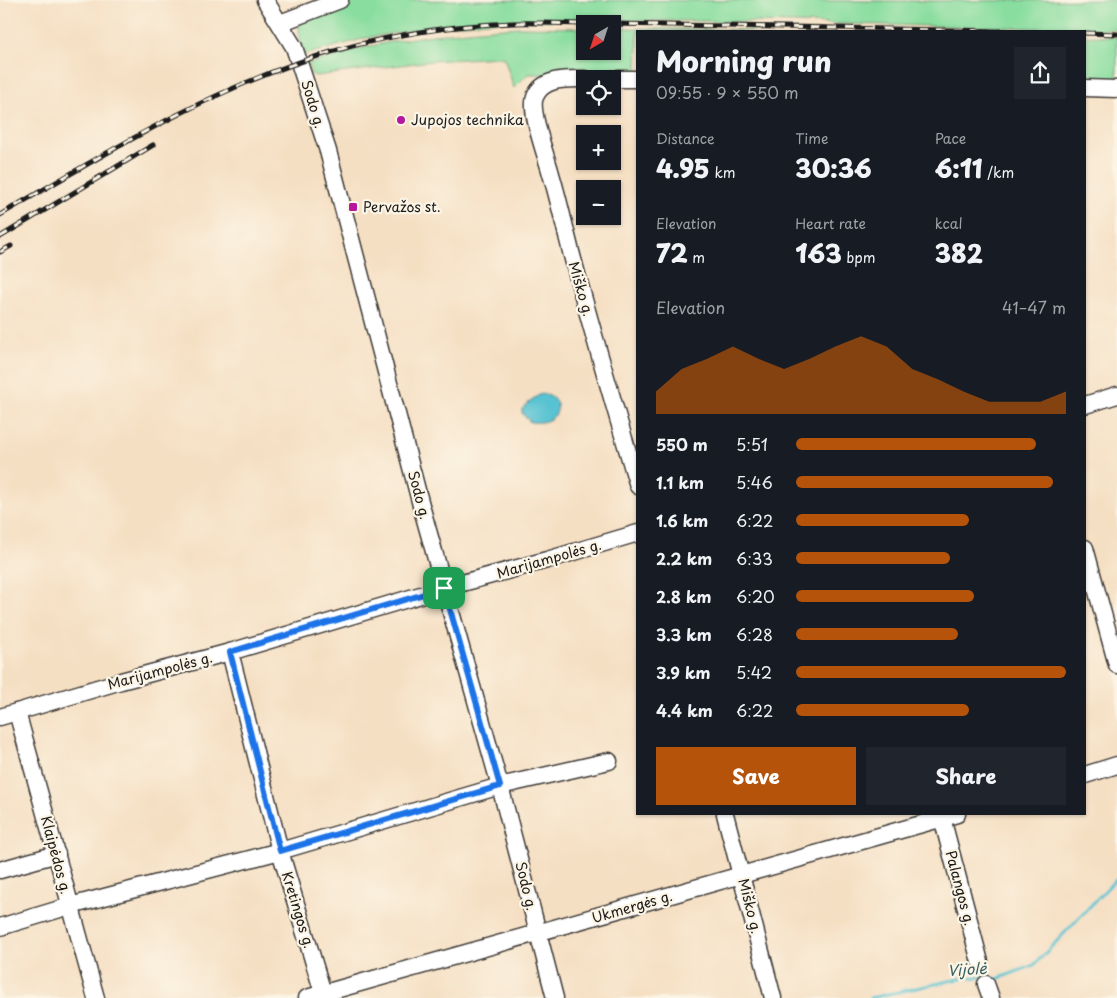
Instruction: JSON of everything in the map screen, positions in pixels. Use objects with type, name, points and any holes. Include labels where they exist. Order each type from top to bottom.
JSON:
[{"type":"street","name":"Sodo g.","points":[[265,0],[294,47],[325,143],[444,588],[500,786],[555,998]]},
{"type":"street","points":[[280,24],[340,0]]},
{"type":"street","name":"Miško g.","points":[[576,79],[562,79],[546,84],[534,97],[533,113],[636,479]]},
{"type":"street","points":[[621,79],[636,79]]},
{"type":"street","points":[[1086,88],[1117,89]]},
{"type":"street","points":[[1086,405],[1117,395]]},
{"type":"street","name":"Marijampolės g.","points":[[0,716],[230,652],[444,588],[636,534]]},
{"type":"street","points":[[1086,552],[1117,665]]},
{"type":"street","name":"Kretingos g.","points":[[230,652],[315,996]]},
{"type":"street","name":"Klaipėdos g.","points":[[17,712],[96,998]]},
{"type":"street","points":[[0,927],[70,906],[280,851],[500,786],[609,760]]},
{"type":"street","points":[[1086,775],[1117,765]]},
{"type":"street","name":"Miško g.","points":[[725,815],[773,998]]},
{"type":"street","name":"Ukmergės g.","points":[[315,996],[538,934],[947,815]]},
{"type":"street","name":"Palangos g.","points":[[947,815],[980,962]]},
{"type":"street","points":[[0,870],[57,854]]},
{"type":"green space","points":[[356,0],[1117,0],[1117,30],[621,21],[621,15],[576,15],[576,20],[510,20],[431,27],[366,38],[304,55],[299,34],[299,24]]},
{"type":"green space","points":[[520,27],[576,28],[576,60],[621,60],[621,28],[762,30],[636,30],[636,76],[621,76],[621,70],[576,70],[576,75],[528,74],[514,88],[504,58],[499,57],[431,61],[316,76],[311,74],[308,64],[363,48],[426,36]]},
{"type":"green space","points":[[1086,36],[1117,37],[1117,85],[1086,85]]},
{"type":"water","points":[[541,394],[554,399],[557,404],[557,410],[550,419],[541,422],[530,422],[522,413],[522,409]]},
{"type":"waterway","name":"Vijolė","points":[[870,998],[963,978],[997,979],[1034,965],[1117,878]]},
{"type":"railway","points":[[0,215],[161,123],[244,84],[331,52],[398,36],[468,26],[523,23],[576,24]]},
{"type":"railway","points":[[621,24],[945,30]]},
{"type":"railway","points":[[1086,33],[1117,34]]},
{"type":"railway","points":[[0,237],[153,145]]},
{"type":"railway","points":[[0,252],[11,246]]},
{"type":"place","name":"Jupojos technika","points":[[401,120]]},
{"type":"place","name":"Pervažos st.","points":[[353,207]]},
{"type":"route","points":[[444,588],[500,786],[280,851],[230,652],[444,588]]}]
